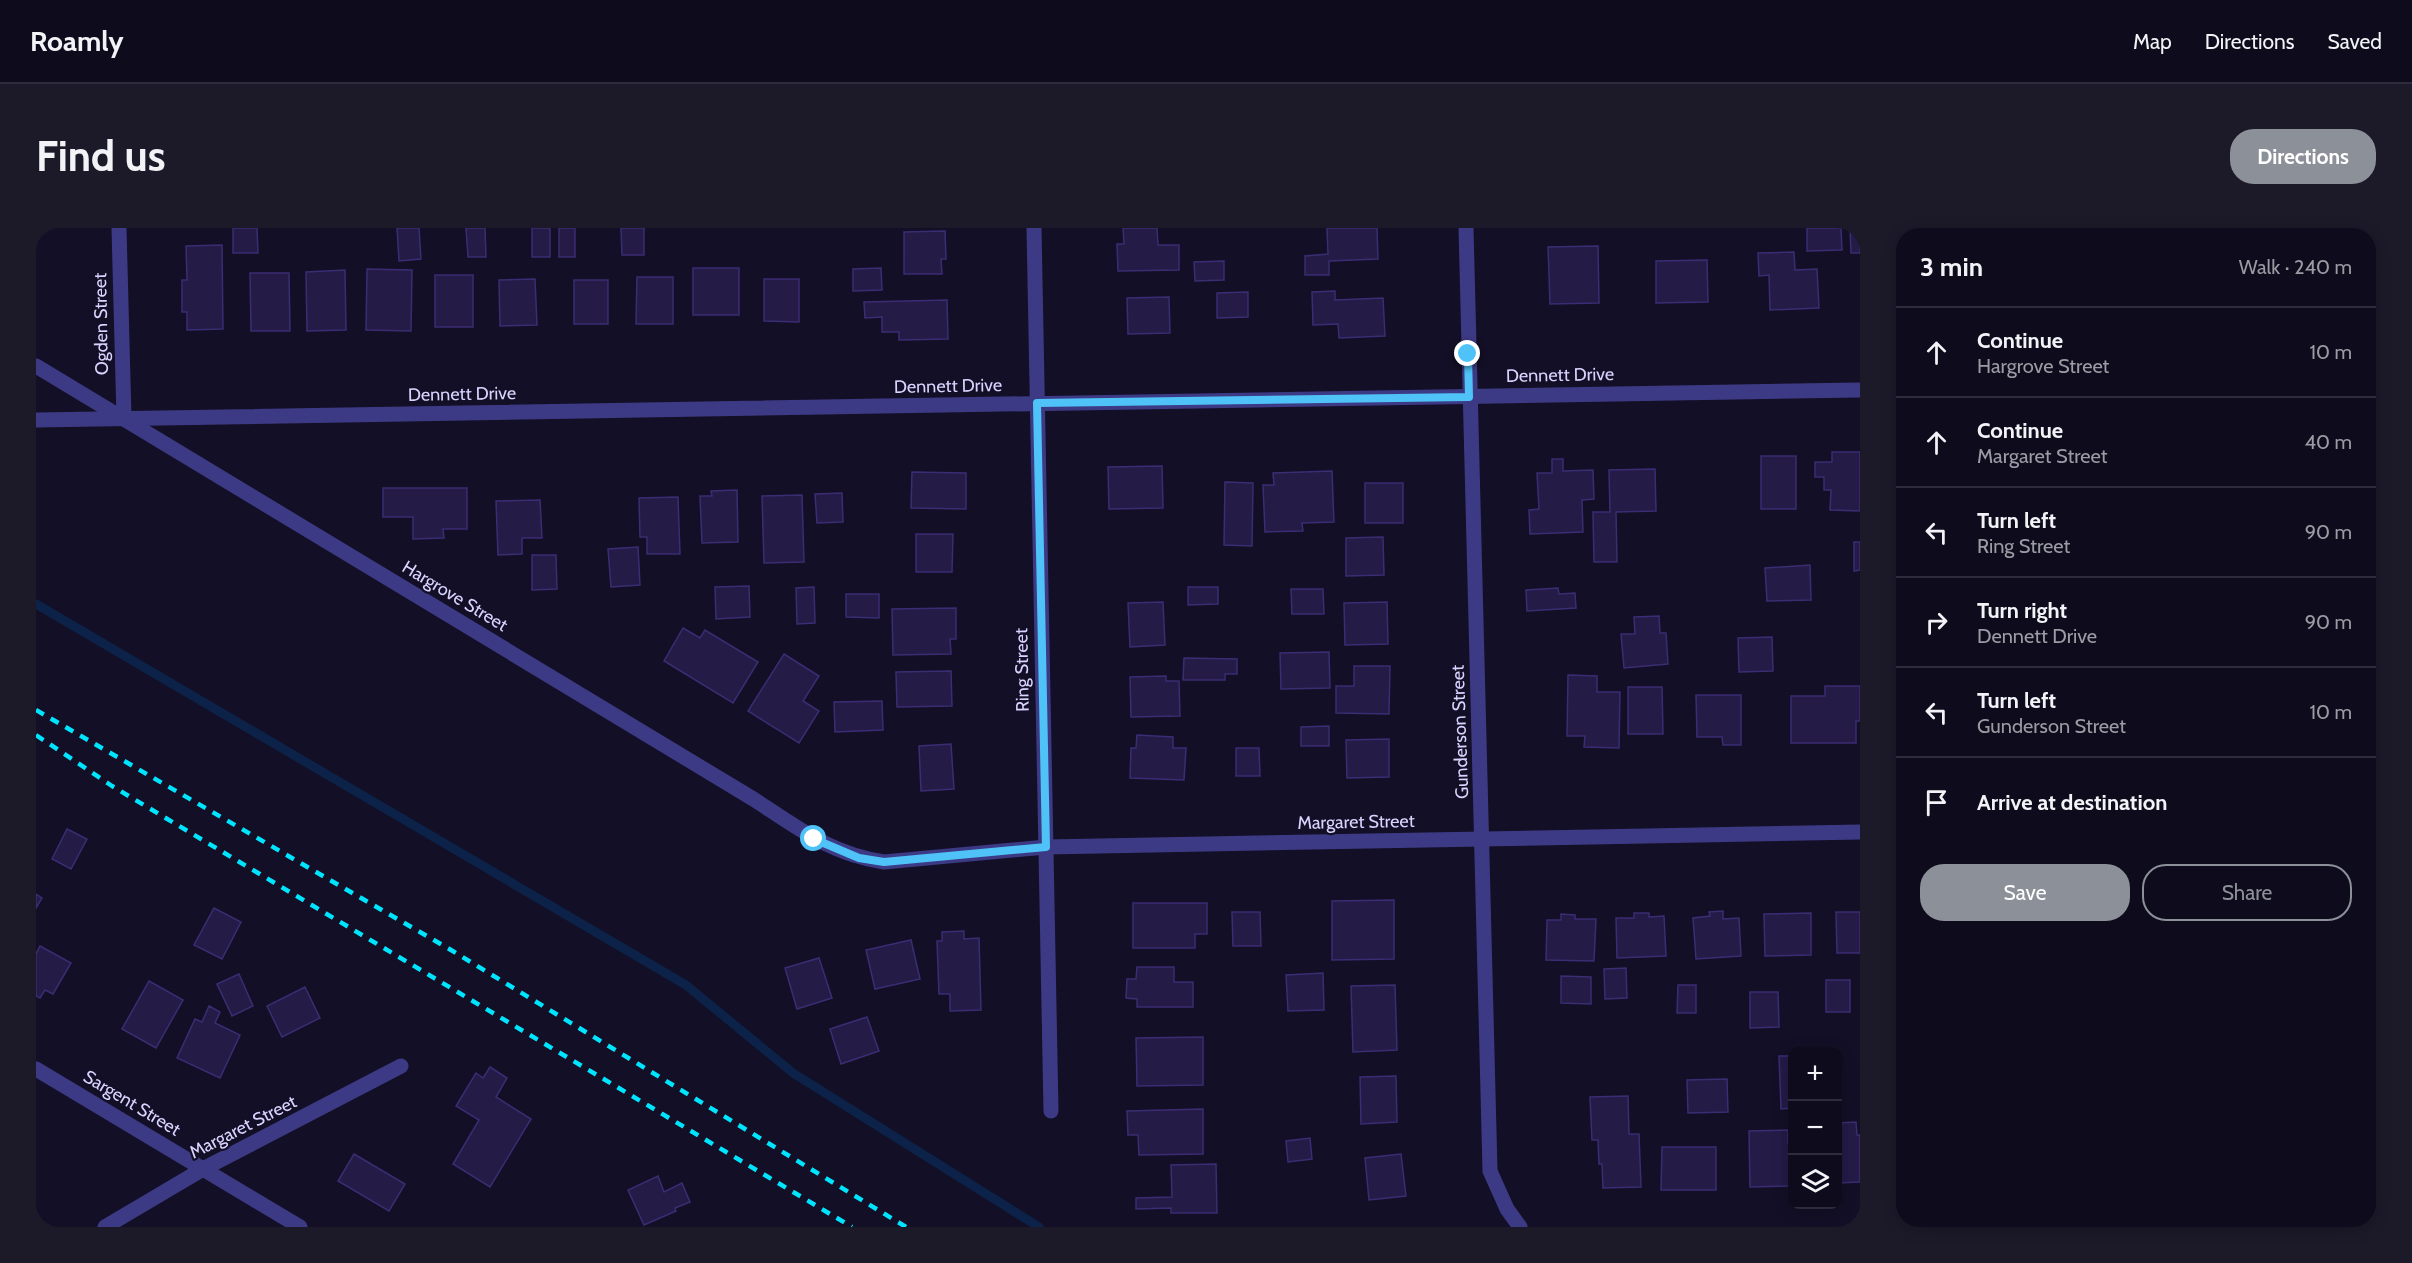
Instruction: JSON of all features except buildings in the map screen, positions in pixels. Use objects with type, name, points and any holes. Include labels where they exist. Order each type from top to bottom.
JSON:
[{"type":"street","name":"Ogden Street","points":[[119,228],[124,418]]},
{"type":"street","name":"Ring Street","points":[[1034,228],[1051,1111]]},
{"type":"street","name":"Gunderson Street","points":[[1466,228],[1490,1171],[1507,1209],[1520,1227]]},
{"type":"street","name":"Hargrove Street","points":[[36,366],[755,800],[814,839],[854,856]]},
{"type":"street","name":"Dennett Drive","points":[[36,420],[1860,390]]},
{"type":"street","name":"Margaret Street","points":[[854,856],[884,862],[1046,847],[1860,832]]},
{"type":"street","name":"Margaret Street","points":[[105,1227],[203,1169],[401,1066]]},
{"type":"street","name":"Sargent Street","points":[[36,1069],[300,1227]]},
{"type":"waterway","points":[[36,604],[686,985],[793,1073],[1039,1227]]},
{"type":"railway","points":[[36,710],[451,950],[906,1227]]},
{"type":"railway","points":[[36,735],[112,786],[852,1227]]},
{"type":"route","points":[[814,839],[840,852],[884,862],[1046,847],[1043,807],[1037,403],[1469,397],[1468,354]]}]
